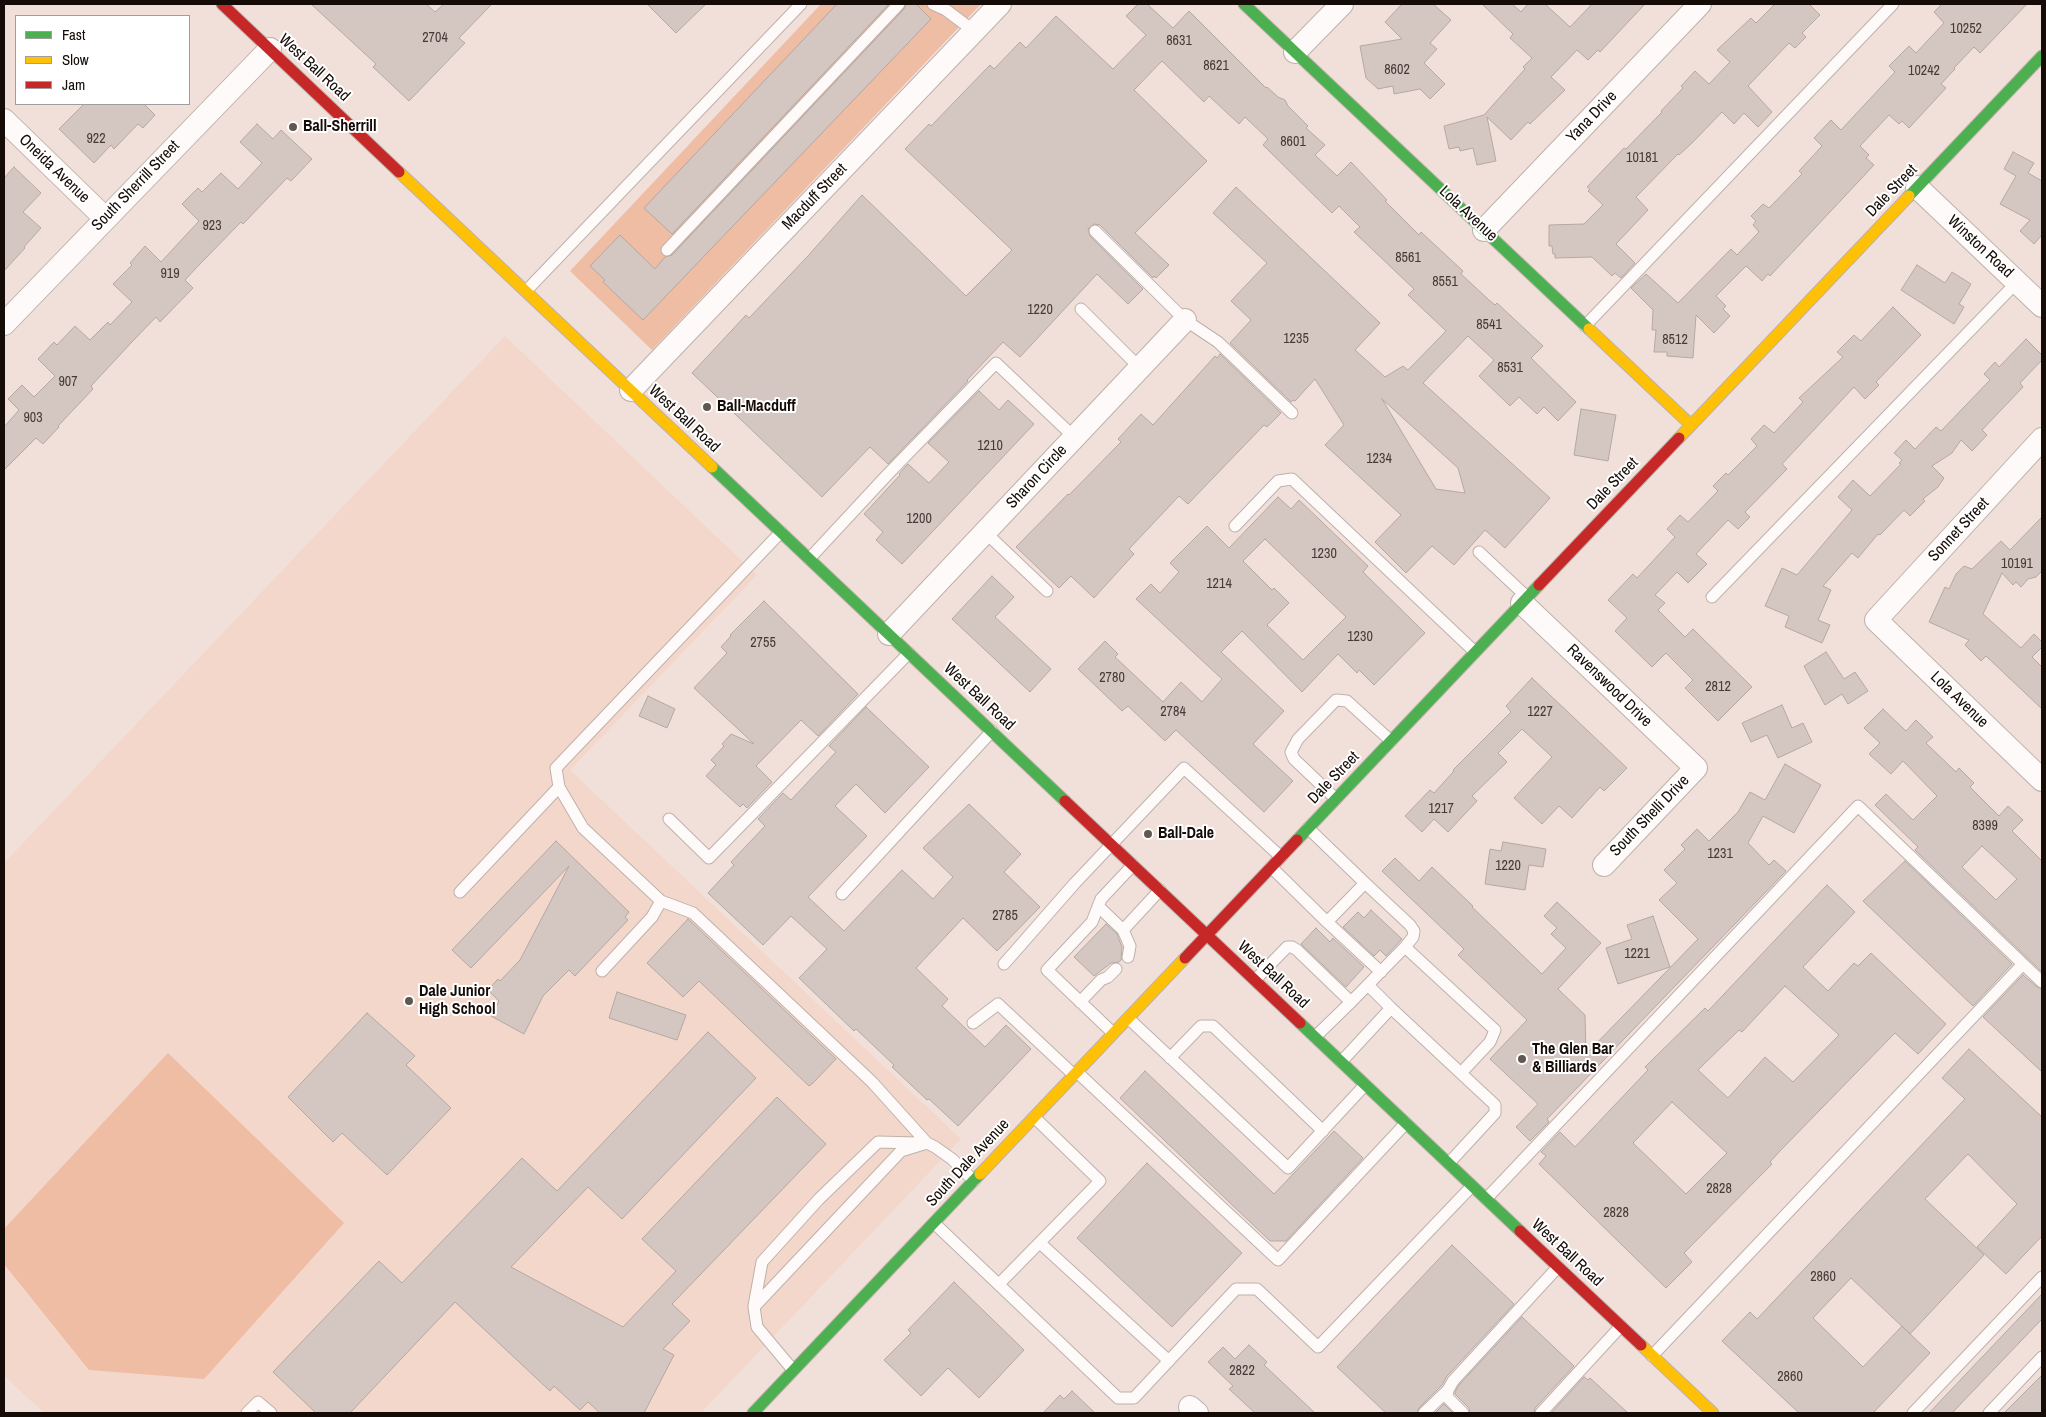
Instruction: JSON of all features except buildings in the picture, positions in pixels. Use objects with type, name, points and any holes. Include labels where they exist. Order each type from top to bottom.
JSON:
[{"type":"street","name":"West Ball Road","points":[[224,4],[526,292],[1316,1036],[1406,1124],[1713,1413]]},
{"type":"street","name":"Macduff Street","points":[[631,390],[1000,4]]},
{"type":"street","name":"Lola Avenue","points":[[1244,4],[1691,425]]},
{"type":"street","points":[[1296,52],[1342,4]]},
{"type":"street","name":"Yana Drive","points":[[1484,230],[1700,4]]},
{"type":"street","name":"South Sherrill Street","points":[[4,324],[270,49]]},
{"type":"street","name":"Dale Street","points":[[1207,935],[2042,56]]},
{"type":"street","name":"Oneida Avenue","points":[[4,120],[105,218]]},
{"type":"street","name":"Winston Road","points":[[1917,187],[2042,306]]},
{"type":"street","name":"Sharon Circle","points":[[889,634],[1185,320]]},
{"type":"street","name":"Sonnet Street","points":[[1876,620],[2042,440]]},
{"type":"street","name":"Ravenswood Drive","points":[[1525,600],[1696,768]]},
{"type":"street","name":"Lola Avenue","points":[[1876,620],[2042,780]]},
{"type":"street","name":"South Shelli Drive","points":[[1604,864],[1696,768]]},
{"type":"street","name":"South Dale Avenue","points":[[753,1413],[1207,935]]},
{"type":"lane","points":[[526,292],[801,4]]},
{"type":"lane","points":[[667,250],[899,4]]},
{"type":"lane","points":[[933,4],[946,10],[974,31]]},
{"type":"lane","points":[[1585,326],[1893,4]]},
{"type":"lane","points":[[1095,231],[1185,320],[1218,342],[1292,413]]},
{"type":"lane","points":[[1712,597],[2017,282]]},
{"type":"lane","points":[[1081,309],[1140,368]]},
{"type":"lane","points":[[809,559],[888,474],[996,363],[1074,437]]},
{"type":"lane","points":[[1235,526],[1278,481],[1292,479],[1475,652]]},
{"type":"lane","points":[[781,532],[556,768],[559,787],[583,828],[661,901],[693,913],[872,1082],[927,1143],[952,1160],[974,1181]]},
{"type":"lane","points":[[985,532],[1047,591]]},
{"type":"lane","points":[[1479,552],[1525,600]]},
{"type":"lane","points":[[669,819],[709,858],[909,653]]},
{"type":"lane","points":[[1336,799],[1294,759],[1291,752],[1298,739],[1336,700],[1347,701],[1391,741]]},
{"type":"lane","points":[[842,894],[992,731]]},
{"type":"lane","points":[[1004,964],[1075,883],[1184,768],[1281,857]]},
{"type":"lane","points":[[460,892],[559,787]]},
{"type":"lane","points":[[1486,1198],[1858,806],[2042,982]]},
{"type":"lane","points":[[1308,828],[1410,925],[1414,931],[1413,937],[1405,947],[1316,1036]]},
{"type":"lane","points":[[1113,1033],[1047,970],[1092,922],[1100,899],[1133,865]]},
{"type":"lane","points":[[1271,867],[1381,972]]},
{"type":"lane","points":[[1327,922],[1364,883]]},
{"type":"lane","points":[[1123,930],[1160,890]]},
{"type":"lane","points":[[602,972],[652,918],[661,901]]},
{"type":"lane","points":[[1098,906],[1123,930],[1130,946],[1128,957]]},
{"type":"lane","points":[[1255,980],[1287,947],[1292,947],[1351,1002]]},
{"type":"lane","points":[[1405,947],[1495,1030],[1490,1042],[1461,1073]]},
{"type":"lane","points":[[1652,1356],[2023,964]]},
{"type":"lane","points":[[1080,1002],[1101,980],[1108,977],[1116,969]]},
{"type":"lane","points":[[1368,985],[1495,1105],[1495,1113],[1449,1164]]},
{"type":"lane","points":[[973,1023],[998,1004],[1076,1073],[1278,1260],[1406,1124]]},
{"type":"lane","points":[[1341,1062],[1391,1008]]},
{"type":"lane","points":[[1128,1018],[1288,1168],[1366,1085]]},
{"type":"lane","points":[[1170,1058],[1201,1026],[1213,1026],[1323,1131]]},
{"type":"lane","points":[[999,1284],[1100,1181],[1034,1117]]},
{"type":"lane","points":[[794,1370],[757,1327],[754,1307],[762,1262],[818,1199],[878,1142],[927,1143]]},
{"type":"lane","points":[[754,1307],[901,1151],[927,1143]]},
{"type":"lane","points":[[934,1223],[1118,1398],[1134,1398],[1236,1289],[1257,1289],[1318,1347],[1472,1186]]},
{"type":"lane","points":[[1040,1243],[1168,1361]]},
{"type":"lane","points":[[1463,1413],[1447,1397],[1453,1380],[1558,1267]]},
{"type":"lane","points":[[1913,1413],[2042,1277]]},
{"type":"lane","points":[[1541,1413],[1621,1326]]},
{"type":"lane","points":[[1989,1413],[2042,1357]]},
{"type":"lane","points":[[1424,1413],[1448,1390]]},
{"type":"lane","points":[[248,1413],[258,1402],[271,1413]]},
{"type":"shaded area","points":[[821,4],[981,4],[652,350],[570,271]]},
{"type":"shaded area","name":"Dale Junior High School","points":[[505,336],[757,575],[570,770],[961,1139],[701,1413],[44,1413],[4,1376],[4,863]]},
{"type":"shaded area","points":[[168,1053],[344,1223],[204,1379],[89,1370],[4,1264],[4,1229]]},
{"type":"traffic: fast","points":[[1244,4],[1589,329]]},
{"type":"traffic: fast","points":[[1909,196],[2042,56]]},
{"type":"traffic: fast","points":[[712,467],[1065,801]]},
{"type":"traffic: fast","points":[[1297,840],[1539,585]]},
{"type":"traffic: fast","points":[[1300,1023],[1520,1231]]},
{"type":"traffic: fast","points":[[753,1413],[980,1174]]},
{"type":"traffic: slow","points":[[399,172],[712,467]]},
{"type":"traffic: slow","points":[[1679,438],[1909,196]]},
{"type":"traffic: slow","points":[[1589,329],[1691,425]]},
{"type":"traffic: slow","points":[[980,1174],[1185,958]]},
{"type":"traffic: slow","points":[[1641,1345],[1713,1413]]},
{"type":"traffic: jam","points":[[222,4],[399,172]]},
{"type":"traffic: jam","points":[[1539,585],[1679,438]]},
{"type":"traffic: jam","points":[[1065,801],[1300,1023]]},
{"type":"traffic: jam","points":[[1185,958],[1297,840]]},
{"type":"traffic: jam","points":[[1520,1231],[1641,1345]]},
{"type":"place","name":"Ball-Sherrill","points":[[293,127]]},
{"type":"place","name":"Ball-Macduff","points":[[707,407]]},
{"type":"place","name":"Ball-Dale","points":[[1148,834]]},
{"type":"place","name":"Dale Junior High School","points":[[409,1001]]},
{"type":"place","name":"The Glen Bar & Billiards","points":[[1522,1059]]}]
